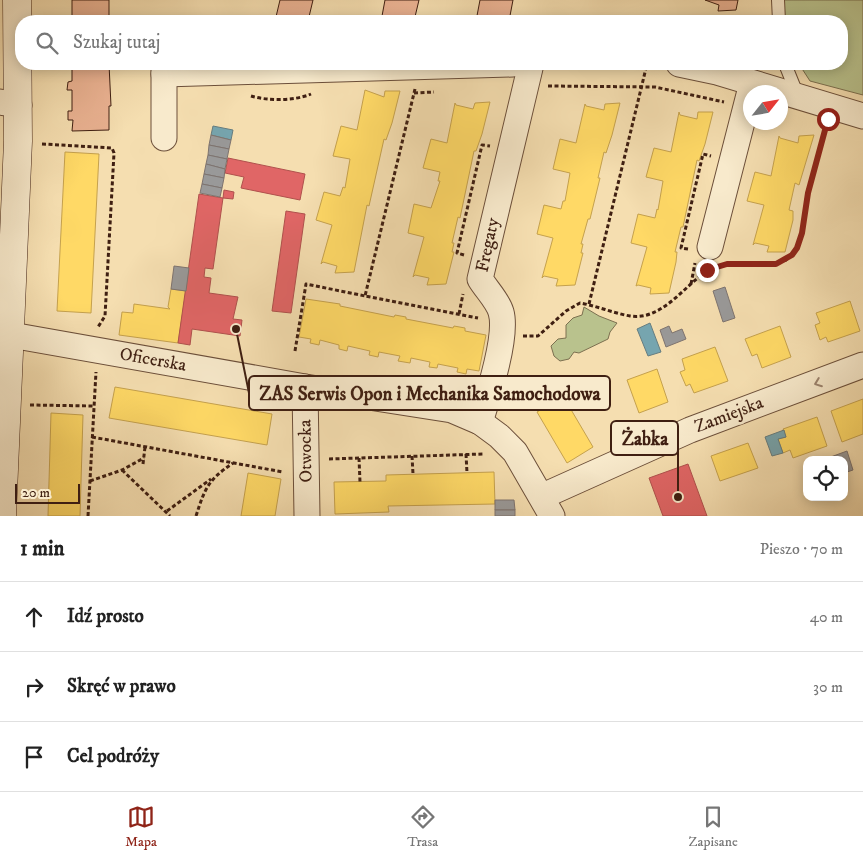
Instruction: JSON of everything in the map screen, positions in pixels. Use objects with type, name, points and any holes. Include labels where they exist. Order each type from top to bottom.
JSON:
[{"type":"street","points":[[16,15],[17,0]]},
{"type":"street","points":[[2,516],[9,103],[15,26]]},
{"type":"street","points":[[164,70],[164,138]]},
{"type":"street","points":[[702,70],[863,116]]},
{"type":"street","name":"Fregaty","points":[[480,422],[490,391],[503,325],[501,310],[480,279],[528,75]]},
{"type":"street","points":[[716,259],[752,83]]},
{"type":"street","name":"Oficerska","points":[[4,333],[305,387],[452,410],[480,422],[499,436],[515,452],[548,506]]},
{"type":"street","name":"Zamiejska","points":[[548,506],[690,430],[863,365]]},
{"type":"street","name":"Otwocka","points":[[305,387],[299,466],[307,516]]},
{"type":"lane","points":[[778,0],[779,15]]},
{"type":"lane","points":[[787,70],[798,97]]},
{"type":"path","points":[[589,304],[646,70]]},
{"type":"path","points":[[528,75],[655,87],[720,103],[726,102]]},
{"type":"path","points":[[414,93],[444,91]]},
{"type":"path","points":[[691,284],[716,259],[776,264],[786,260],[797,248],[804,224],[808,193],[828,119]]},
{"type":"path","points":[[37,143],[112,148],[114,153],[105,316],[101,324],[94,331]]},
{"type":"path","points":[[295,351],[306,284],[365,296]]},
{"type":"path","points":[[88,516],[96,363]]},
{"type":"path","points":[[25,405],[94,406]]},
{"type":"path","points":[[92,437],[233,463],[299,466],[359,458],[489,454]]},
{"type":"path","points":[[143,464],[145,447]]},
{"type":"path","points":[[466,454],[467,473]]},
{"type":"path","points":[[412,456],[413,474]]},
{"type":"path","points":[[90,482],[122,470],[144,458]]},
{"type":"path","points":[[359,458],[360,482]]},
{"type":"path","points":[[167,511],[233,463]]},
{"type":"path","points":[[122,470],[167,511],[170,516]]},
{"type":"path","points":[[196,516],[213,477]]},
{"type":"green space","points":[[783,0],[863,0],[863,95],[810,81],[803,70],[848,70],[848,15],[784,15]]},
{"type":"green space","points":[[584,307],[599,316],[617,323],[610,332],[608,339],[579,353],[574,352],[569,359],[560,361],[554,356],[551,346],[558,339],[566,338],[566,325],[573,318],[582,315]]},
{"type":"building: Mieszkania","points":[[365,90],[384,97],[385,91],[400,91],[392,123],[386,140],[384,139],[369,206],[367,205],[354,272],[335,273],[337,266],[323,262],[321,264],[332,225],[316,220],[324,192],[340,196],[343,187],[345,188],[350,159],[333,156],[341,126],[357,130]]},
{"type":"building: Mieszkania","points":[[490,102],[482,134],[476,151],[474,151],[460,218],[458,217],[452,243],[454,243],[452,252],[454,252],[446,284],[427,285],[429,278],[415,275],[413,277],[424,237],[408,233],[414,204],[431,208],[440,181],[438,181],[440,172],[423,168],[431,139],[447,143],[455,103],[456,105],[473,109],[475,103]]},
{"type":"building: Mieszkania","points":[[620,103],[612,135],[606,153],[604,152],[590,219],[588,219],[581,244],[583,244],[581,253],[583,253],[575,285],[556,286],[558,279],[544,276],[542,278],[553,238],[537,234],[544,205],[561,209],[563,201],[565,201],[570,173],[553,169],[560,139],[576,143],[585,104],[586,106],[604,110],[605,104]]},
{"type":"building: Mieszkania","points":[[679,112],[680,115],[697,119],[698,112],[713,112],[705,144],[699,161],[697,160],[683,227],[681,227],[675,252],[677,252],[676,262],[669,293],[650,294],[651,288],[636,286],[647,247],[631,243],[638,214],[655,218],[658,210],[663,181],[646,177],[654,148],[671,152]]},
{"type":"building: Mieszkania","points":[[814,135],[799,185],[795,183],[789,210],[793,211],[793,220],[785,252],[767,252],[769,246],[755,243],[753,245],[764,205],[747,201],[755,172],[771,176],[779,136],[780,138],[798,143],[799,136]]},
{"type":"building: Mieszkania","points":[[65,152],[99,154],[91,313],[57,311]]},
{"type":"building: Mieszkania","points":[[171,289],[186,291],[178,343],[119,335],[122,312],[133,313],[134,304],[170,309],[168,307]]},
{"type":"building: Mieszkania","points":[[306,299],[340,304],[340,306],[394,317],[395,315],[406,317],[406,319],[453,328],[454,326],[465,328],[465,331],[486,335],[479,371],[467,369],[466,374],[457,372],[458,368],[438,364],[437,368],[429,367],[430,362],[411,358],[410,363],[398,361],[400,356],[379,352],[378,357],[369,355],[370,351],[348,346],[347,351],[339,349],[339,345],[320,340],[319,345],[310,343],[311,339],[299,337]]},
{"type":"building: Mieszkania","points":[[850,301],[860,331],[828,342],[826,337],[820,340],[815,325],[820,323],[816,313]]},
{"type":"building: Mieszkania","points":[[780,326],[791,357],[762,368],[757,354],[752,356],[745,339]]},
{"type":"building: Mieszkania","points":[[715,347],[728,381],[694,393],[690,384],[686,386],[680,372],[685,370],[682,359]]},
{"type":"building: Mieszkania","points":[[657,369],[668,402],[639,413],[627,380]]},
{"type":"building: Mieszkania","points":[[115,387],[272,414],[267,445],[109,418]]},
{"type":"building: Mieszkania","points":[[563,396],[593,447],[567,463],[537,412]]},
{"type":"building: Mieszkania","points":[[863,399],[863,434],[842,442],[831,411]]},
{"type":"building: Mieszkania","points":[[51,413],[83,415],[80,516],[48,516]]},
{"type":"building: Mieszkania","points":[[817,417],[827,446],[793,458],[790,450],[783,453],[778,439],[786,437],[783,429]]},
{"type":"building: Mieszkania","points":[[748,443],[758,468],[720,481],[711,456]]},
{"type":"building: Mieszkania","points":[[494,472],[495,504],[388,506],[389,512],[335,514],[334,482],[386,481],[386,475]]},
{"type":"building: Mieszkania","points":[[248,473],[281,479],[275,516],[241,516]]},
{"type":"building: Handel","points":[[228,158],[305,174],[300,200],[241,188],[244,177],[225,173]]},
{"type":"building: Handel","points":[[224,190],[234,192],[233,199],[223,198]]},
{"type":"building: Handel","points":[[199,194],[223,198],[213,269],[205,268],[204,277],[211,278],[209,293],[238,297],[233,319],[242,320],[240,336],[192,329],[190,345],[178,343]]},
{"type":"building: Handel","points":[[286,211],[305,214],[291,313],[272,311]]},
{"type":"building: Handel","points":[[688,464],[707,516],[663,516],[649,478]]},
{"type":"building: Publiczne","points":[[213,126],[233,130],[231,140],[211,135]]},
{"type":"building: Publiczne","points":[[650,323],[661,352],[648,356],[637,329]]},
{"type":"building: Publiczne","points":[[784,430],[786,437],[778,439],[783,453],[772,456],[765,437]]},
{"type":"building: Przemysł","points":[[211,135],[231,140],[229,149],[209,145]]},
{"type":"building: Przemysł","points":[[209,145],[229,149],[227,159],[208,155]]},
{"type":"building: Przemysł","points":[[208,155],[227,159],[225,169],[206,164]]},
{"type":"building: Przemysł","points":[[206,164],[225,169],[224,178],[204,174]]},
{"type":"building: Przemysł","points":[[204,174],[224,178],[222,188],[202,184]]},
{"type":"building: Przemysł","points":[[202,184],[222,188],[220,197],[200,193]]},
{"type":"building: Przemysł","points":[[174,266],[189,268],[186,291],[171,289]]},
{"type":"building: Przemysł","points":[[725,287],[735,318],[723,322],[713,291]]},
{"type":"building: Przemysł","points":[[669,326],[672,333],[682,329],[686,339],[666,347],[660,330]]},
{"type":"building: Przemysł","points":[[847,451],[853,470],[848,472],[848,456],[833,456]]},
{"type":"building: Przemysł","points":[[495,500],[514,500],[515,510],[495,510]]},
{"type":"building: Przemysł","points":[[495,510],[515,510],[515,516],[495,516]]},
{"type":"building: Inne","points":[[72,0],[109,0],[109,15],[72,15]]},
{"type":"building: Inne","points":[[280,0],[313,0],[309,15],[276,15]]},
{"type":"building: Inne","points":[[385,0],[419,0],[415,15],[382,15]]},
{"type":"building: Inne","points":[[480,0],[513,0],[510,15],[477,15]]},
{"type":"building: Inne","points":[[705,0],[738,0],[736,10],[718,11],[719,5]]},
{"type":"building: Inne","points":[[72,70],[109,70],[111,106],[109,106],[109,130],[72,131],[73,120],[68,120],[68,111],[72,111],[72,90],[67,90],[68,82],[72,81]]},
{"type":"place","name":"ZAS Serwis Opon i Mechanika Samochodowa","points":[[236,329]]},
{"type":"place","name":"Żabka","points":[[678,497]]},
{"type":"route","points":[[707,270],[727,264],[776,264],[792,255],[797,248],[802,233],[808,193],[828,119]]}]
